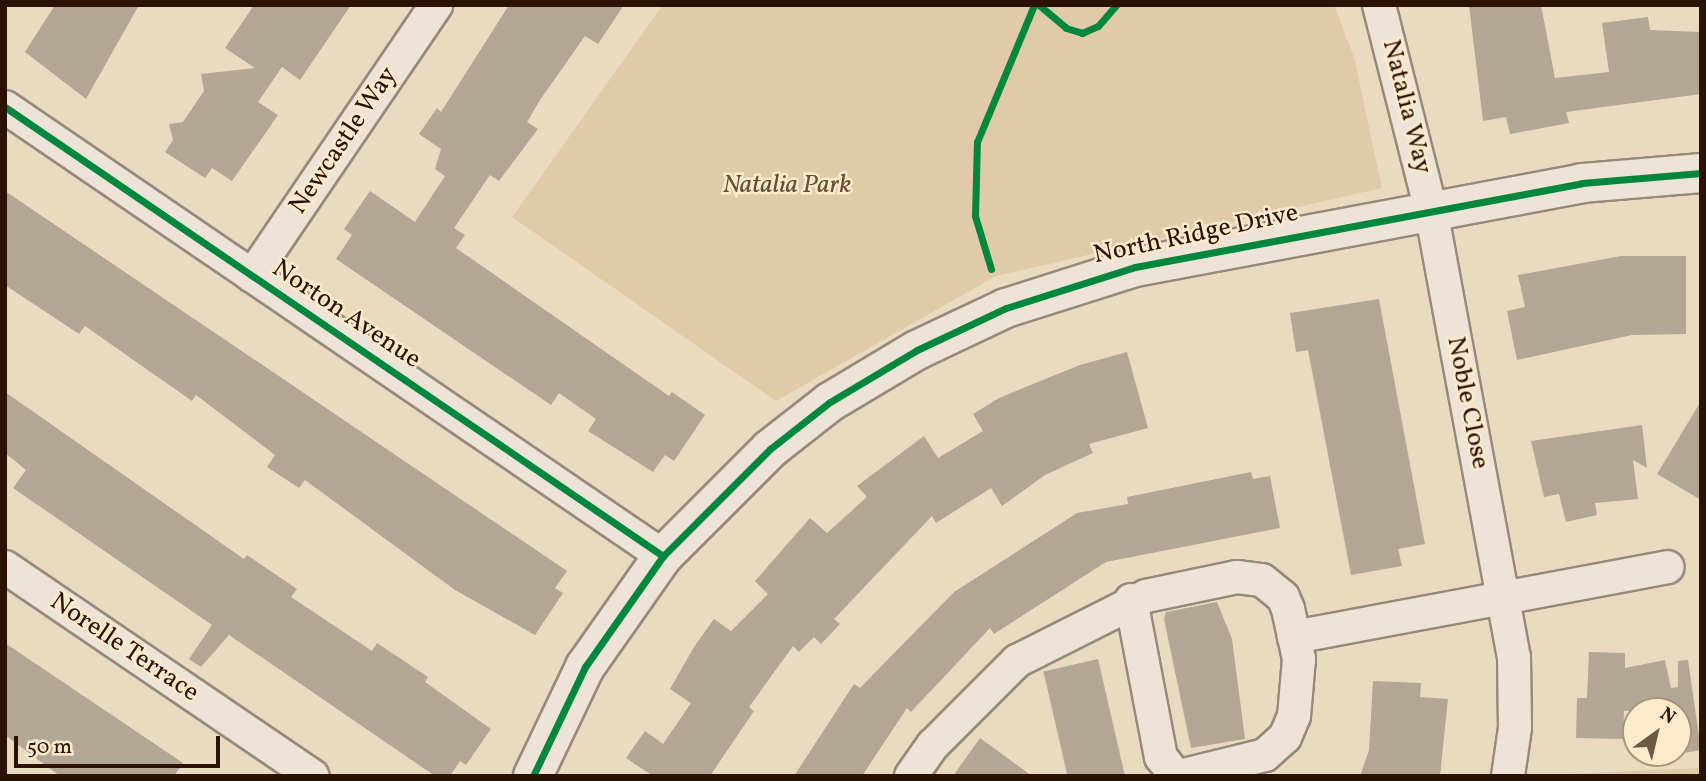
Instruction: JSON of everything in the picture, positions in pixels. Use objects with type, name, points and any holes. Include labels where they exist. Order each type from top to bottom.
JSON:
[{"type":"street","name":"Newcastle Way","points":[[251,276],[436,5]]},
{"type":"street","name":"Natalia Way","points":[[1379,5],[1431,210]]},
{"type":"street","name":"Norton Avenue","points":[[5,107],[663,556]]},
{"type":"street","name":"North Ridge Drive","points":[[533,776],[585,667],[663,556],[747,469],[830,402],[966,324],[1135,267],[1582,183],[1701,173]]},
{"type":"street","name":"Noble Close","points":[[1431,210],[1516,678],[1508,776]]},
{"type":"street","name":"Norelle Terrace","points":[[5,567],[313,776]]},
{"type":"street","points":[[1294,637],[1668,568]]},
{"type":"street","points":[[911,776],[933,744],[1007,669],[1131,600],[1251,578],[1283,597],[1299,659],[1294,716],[1285,737],[1265,755],[1178,776],[1161,757],[1131,600]]},
{"type":"green space","name":"Natalia Park","points":[[663,5],[1334,5],[1354,57],[1382,188],[996,276],[776,401],[512,217]]},
{"type":"green space","points":[[1701,768],[1701,776],[1547,776],[1547,775]]},
{"type":"building","points":[[55,5],[139,5],[86,99],[25,52]]},
{"type":"building","points":[[254,5],[351,5],[300,80],[282,67],[258,102],[278,115],[232,181],[212,168],[205,178],[165,152],[173,140],[169,124],[183,122],[204,91],[201,74],[255,68],[225,48]]},
{"type":"building","points":[[509,5],[624,5],[598,44],[585,36],[540,100],[527,122],[538,129],[499,181],[490,175],[454,228],[465,235],[456,248],[669,396],[672,392],[705,415],[674,461],[665,455],[653,472],[588,431],[596,419],[559,393],[551,405],[336,259],[352,235],[344,229],[370,191],[415,222],[445,176],[435,169],[441,149],[419,134],[437,108],[441,112]]},
{"type":"building","points":[[1469,5],[1541,5],[1555,78],[1609,72],[1602,23],[1648,17],[1650,30],[1701,32],[1701,94],[1566,112],[1569,123],[1510,134],[1506,117],[1483,121]]},
{"type":"building","points":[[5,191],[567,571],[555,588],[563,593],[535,635],[455,590],[305,480],[299,488],[267,467],[275,455],[196,395],[192,401],[85,326],[79,334],[5,285]]},
{"type":"building","points":[[1621,256],[1686,256],[1686,334],[1632,335],[1517,360],[1507,311],[1525,307],[1518,275]]},
{"type":"building","points":[[1379,299],[1425,544],[1398,549],[1402,566],[1351,575],[1308,350],[1296,352],[1290,313]]},
{"type":"building","points":[[1127,352],[1148,428],[1089,444],[1093,453],[1045,475],[1002,506],[991,488],[936,523],[932,516],[834,619],[840,624],[821,644],[814,637],[799,652],[793,646],[749,707],[754,711],[710,776],[653,776],[626,758],[645,731],[663,744],[691,703],[670,689],[694,647],[714,619],[731,631],[768,594],[755,581],[810,518],[827,533],[867,497],[857,486],[924,436],[938,458],[983,431],[973,414],[999,398],[1080,365]]},
{"type":"building","points":[[5,392],[244,559],[247,555],[297,589],[291,597],[372,651],[377,643],[428,677],[425,682],[491,729],[466,765],[460,761],[450,776],[435,776],[229,635],[201,667],[189,659],[212,625],[13,488],[26,470],[5,453]]},
{"type":"building","points":[[1701,401],[1701,500],[1657,474]]},
{"type":"building","points":[[1642,425],[1647,468],[1633,460],[1638,499],[1595,503],[1597,515],[1566,522],[1559,494],[1544,497],[1531,441]]},
{"type":"building","points":[[1251,472],[1253,479],[1270,476],[1280,528],[1106,562],[994,634],[990,628],[911,712],[907,708],[862,776],[794,776],[854,684],[860,688],[954,592],[1077,513],[1128,504],[1127,497]]},
{"type":"building","points":[[1217,602],[1232,639],[1245,739],[1191,748],[1164,619],[1166,612]]},
{"type":"building","points":[[5,643],[183,763],[174,776],[60,776],[5,735]]},
{"type":"building","points":[[1589,652],[1625,653],[1625,668],[1665,660],[1671,688],[1678,687],[1678,661],[1688,660],[1701,750],[1692,752],[1692,697],[1622,697],[1622,739],[1576,738],[1577,698],[1587,698]]},
{"type":"building","points":[[1098,659],[1125,776],[1068,776],[1043,672]]},
{"type":"building","points":[[1373,681],[1421,683],[1420,697],[1448,699],[1440,776],[1360,776],[1369,750]]},
{"type":"building","points":[[980,738],[1032,776],[953,776]]},
{"type":"cycle path","points":[[991,269],[975,216],[977,142],[1034,5]]},
{"type":"cycle path","points":[[1039,5],[1066,28],[1082,33],[1098,26],[1116,5]]},
{"type":"cycle path","points":[[5,107],[663,556]]},
{"type":"cycle path","points":[[533,776],[585,667],[663,556],[770,449],[830,402],[917,350],[1006,308],[1135,267],[1582,183],[1701,173]]}]
